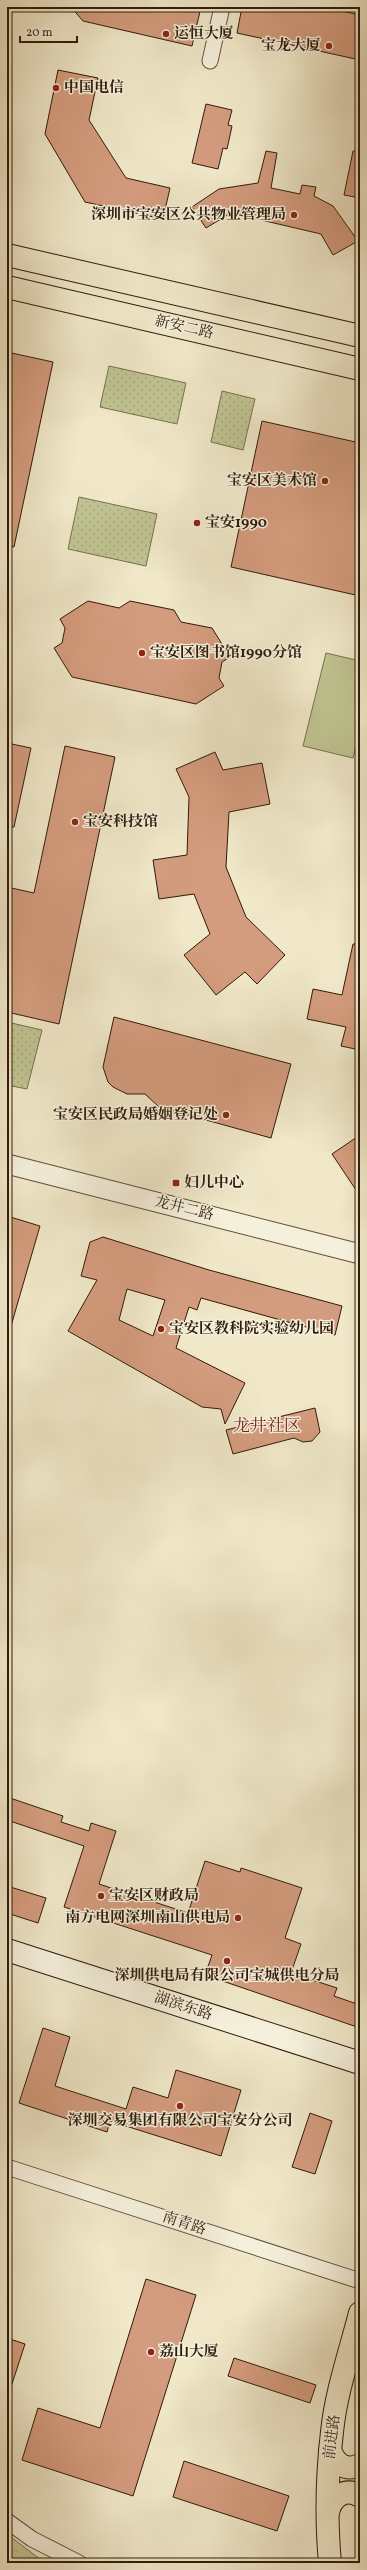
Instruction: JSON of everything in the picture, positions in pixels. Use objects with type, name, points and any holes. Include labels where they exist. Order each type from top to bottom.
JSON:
[{"type":"main road","name":"新安二路","points":[[7,255],[360,336]]},
{"type":"main road","name":"新安二路","points":[[7,287],[360,369]]},
{"type":"main road","name":"湖滨东路","points":[[7,1950],[360,2063]]},
{"type":"main road","name":"前进路","points":[[329,2559],[328,2513],[330,2449],[339,2390],[360,2313]]},
{"type":"main road","points":[[330,2449],[335,2461],[340,2465],[353,2468],[360,2465]]},
{"type":"main road","points":[[328,2513],[332,2500],[338,2496],[350,2493],[360,2496]]},
{"type":"street","points":[[210,61],[222,7]]},
{"type":"street","name":"龙井二路","points":[[7,1164],[360,1254]]},
{"type":"street","name":"南青路","points":[[7,2166],[360,2281]]},
{"type":"street","points":[[7,2521],[32,2539],[79,2563]]},
{"type":"green space","points":[[109,366],[186,383],[177,424],[100,407]]},
{"type":"green space","points":[[222,391],[255,399],[243,450],[211,442]]},
{"type":"green space","points":[[79,497],[157,514],[146,566],[68,549]]},
{"type":"green space","points":[[326,653],[360,661],[360,727],[353,758],[303,746]]},
{"type":"green space","points":[[7,1022],[42,1030],[27,1089],[7,1085]]},
{"type":"green space","points":[[7,2534],[45,2563],[7,2563]]},
{"type":"building","name":"运恒大厦","points":[[71,7],[201,7],[192,46],[83,21]]},
{"type":"building","name":"宝龙大厦","points":[[242,7],[323,7],[360,15],[360,60],[237,33]]},
{"type":"building","points":[[58,70],[98,78],[89,120],[126,178],[170,188],[163,219],[85,202],[45,134]]},
{"type":"building","points":[[206,104],[232,110],[228,125],[232,126],[227,149],[223,148],[218,169],[192,163]]},
{"type":"building","name":"深圳市宝安区公共物业管理局","points":[[266,151],[277,153],[271,188],[300,194],[302,185],[316,187],[314,196],[333,206],[358,241],[333,255],[321,234],[231,213],[206,228],[192,207],[219,189],[258,183]]},
{"type":"building","points":[[353,151],[360,151],[360,198],[344,195]]},
{"type":"building","points":[[7,352],[53,362],[14,547],[7,546]]},
{"type":"building","points":[[262,421],[360,443],[360,596],[231,567]]},
{"type":"building","name":"宝安区图书馆1990分馆","points":[[88,601],[119,608],[130,601],[174,610],[181,622],[212,628],[230,657],[222,662],[219,678],[224,686],[196,704],[72,677],[54,648],[62,643],[65,628],[60,619]]},
{"type":"building","points":[[7,743],[31,748],[14,827],[7,827]]},
{"type":"building","name":"宝安科技馆","points":[[65,746],[115,757],[59,1024],[7,1012],[7,887],[34,893]]},
{"type":"building","points":[[215,752],[223,770],[262,763],[270,804],[229,812],[226,867],[246,917],[285,955],[257,984],[245,972],[216,995],[184,955],[210,934],[194,894],[159,899],[153,860],[187,855],[189,797],[176,769]]},
{"type":"building","points":[[353,944],[360,944],[360,1050],[341,1046],[346,1027],[307,1019],[313,989],[342,995]]},
{"type":"building","points":[[114,1017],[291,1064],[271,1138],[159,1107],[145,1094],[127,1094],[113,1087],[108,1082],[103,1067]]},
{"type":"building","points":[[360,1135],[360,1196],[332,1154]]},
{"type":"building","points":[[7,1216],[40,1226],[11,1326],[7,1326]]},
{"type":"building","points":[[103,1237],[209,1270],[342,1306],[335,1335],[201,1298],[197,1310],[189,1307],[176,1348],[245,1383],[225,1424],[221,1409],[202,1407],[68,1331],[97,1280],[81,1276],[90,1242]],"holes":[[[127,1289],[165,1300],[153,1336],[119,1320]]]},
{"type":"building","points":[[315,1408],[320,1432],[312,1441],[303,1442],[294,1438],[233,1454],[226,1430]]},
{"type":"building","points":[[7,1797],[63,1816],[61,1822],[89,1831],[91,1823],[116,1831],[99,1884],[188,1913],[205,1861],[240,1872],[241,1868],[302,1888],[285,1938],[301,1944],[291,1973],[337,1988],[334,1996],[360,2005],[360,2028],[205,1975],[212,1955],[64,1907],[84,1846],[7,1820]]},
{"type":"building","points":[[7,1886],[46,1898],[38,1923],[7,1913]]},
{"type":"building","points":[[43,2028],[70,2037],[55,2086],[126,2109],[133,2087],[168,2098],[176,2070],[241,2090],[221,2156],[110,2121],[107,2132],[19,2103]]},
{"type":"building","points":[[310,2113],[332,2121],[315,2174],[292,2167]]},
{"type":"building","name":"荔山大厦","points":[[146,2279],[196,2295],[133,2496],[22,2460],[38,2408],[100,2428]]},
{"type":"building","points":[[7,2338],[25,2344],[10,2390],[7,2389]]},
{"type":"building","points":[[234,2358],[316,2385],[310,2403],[228,2376]]},
{"type":"building","points":[[184,2461],[289,2496],[277,2531],[173,2497]]},
{"type":"place","name":"运恒大厦","points":[[166,34]]},
{"type":"place","name":"宝龙大厦","points":[[329,46]]},
{"type":"place","name":"中国电信","points":[[56,88]]},
{"type":"place","name":"深圳市宝安区公共物业管理局","points":[[294,215]]},
{"type":"place","name":"宝安区美术馆","points":[[325,481]]},
{"type":"place","name":"宝安1990","points":[[197,523]]},
{"type":"place","name":"宝安区图书馆1990分馆","points":[[142,653]]},
{"type":"place","name":"宝安科技馆","points":[[75,822]]},
{"type":"place","name":"宝安区民政局婚姻登记处","points":[[226,1115]]},
{"type":"place","name":"妇儿中心","points":[[176,1183]]},
{"type":"place","name":"宝安区教科院实验幼儿园","points":[[161,1329]]},
{"type":"place","name":"宝安区财政局","points":[[101,1896]]},
{"type":"place","name":"南方电网深圳南山供电局","points":[[238,1918]]},
{"type":"place","name":"深圳供电局有限公司宝城供电分局","points":[[227,1961]]},
{"type":"place","name":"深圳交易集团有限公司宝安分公司","points":[[180,2106]]},
{"type":"place","name":"荔山大厦","points":[[151,2352]]},
{"type":"district","name":"龙井社区","points":[[267,1426]]}]
